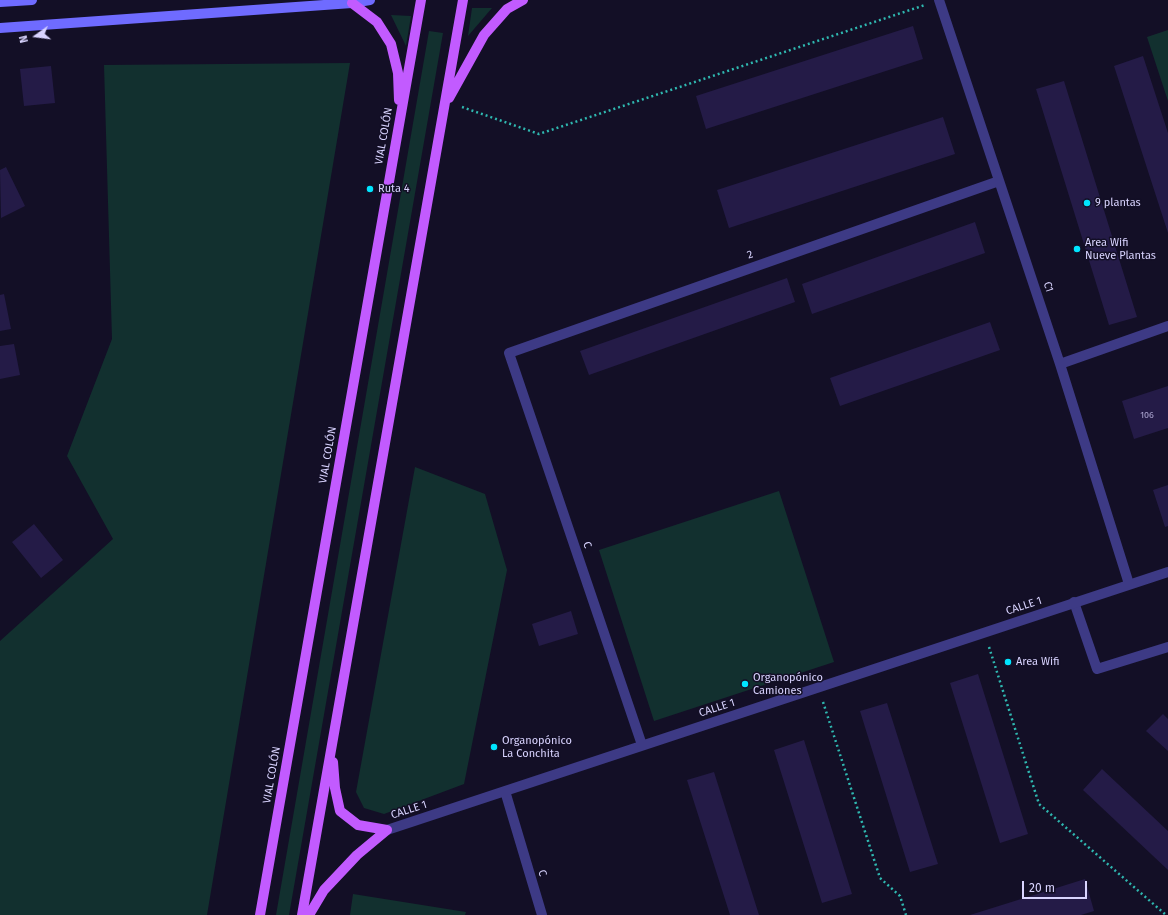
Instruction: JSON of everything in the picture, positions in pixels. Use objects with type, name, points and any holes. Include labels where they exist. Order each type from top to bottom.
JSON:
[{"type":"main road","points":[[0,2],[32,0]]},
{"type":"main road","points":[[0,28],[352,3],[370,0]]},
{"type":"main road","name":"VIAL COLÓN","points":[[260,915],[421,0]]},
{"type":"main road","points":[[302,915],[463,0]]},
{"type":"main road","points":[[445,107],[484,35],[507,9],[523,0]]},
{"type":"main road","points":[[352,3],[377,22],[391,44],[398,73],[399,122]]},
{"type":"main road","points":[[332,745],[335,788],[340,811],[358,825],[388,830]]},
{"type":"main road","points":[[309,915],[324,890],[357,855],[388,830]]},
{"type":"street","name":"C1","points":[[939,0],[1060,364],[1129,584]]},
{"type":"street","name":"2","points":[[509,353],[999,181]]},
{"type":"street","points":[[1060,364],[1168,326]]},
{"type":"street","name":"C","points":[[509,353],[642,745]]},
{"type":"street","name":"CALLE 1","points":[[388,830],[1168,572]]},
{"type":"street","points":[[1074,602],[1097,669],[1168,647]]},
{"type":"street","name":"C","points":[[505,791],[542,915]]},
{"type":"path","points":[[461,106],[539,134],[939,0]]},
{"type":"path","points":[[984,632],[1039,804],[1166,915]]},
{"type":"path","points":[[818,687],[880,878],[900,896],[906,915]]},
{"type":"green space","points":[[472,8],[492,8],[468,36]]},
{"type":"green space","points":[[391,15],[411,16],[406,46]]},
{"type":"green space","points":[[1168,30],[1168,101],[1147,37]]},
{"type":"green space","points":[[429,31],[443,33],[289,915],[276,915]]},
{"type":"green space","points":[[350,63],[207,915],[0,915],[0,641],[113,539],[67,456],[112,339],[104,65]]},
{"type":"green space","points":[[415,467],[485,494],[507,570],[464,784],[384,814],[364,808],[356,792]]},
{"type":"green space","points":[[779,491],[834,662],[654,721],[599,550]]},
{"type":"green space","points":[[353,894],[466,912],[465,915],[350,915]]},
{"type":"building","points":[[913,26],[923,59],[706,129],[696,96]]},
{"type":"building","points":[[1143,56],[1168,133],[1168,233],[1114,66]]},
{"type":"building","points":[[51,66],[55,103],[24,106],[20,69]]},
{"type":"building","name":"9 plantas","points":[[1064,81],[1137,317],[1109,325],[1036,89]]},
{"type":"building","points":[[943,117],[955,154],[729,228],[717,190]]},
{"type":"building","points":[[6,167],[25,206],[1,218],[0,170]]},
{"type":"building","points":[[975,222],[985,253],[812,314],[802,284]]},
{"type":"building","points":[[787,278],[795,302],[589,375],[580,351]]},
{"type":"building","points":[[4,294],[11,329],[0,331],[0,295]]},
{"type":"building","points":[[990,322],[1000,350],[840,406],[830,378]]},
{"type":"building","points":[[14,344],[20,375],[0,379],[0,346]]},
{"type":"building","points":[[1168,386],[1168,428],[1134,439],[1122,401]]},
{"type":"building","points":[[1168,485],[1168,526],[1165,527],[1153,490]]},
{"type":"building","points":[[34,524],[63,560],[41,578],[12,542]]},
{"type":"building","points":[[571,611],[578,634],[539,646],[532,624]]},
{"type":"building","points":[[978,674],[1028,834],[1000,843],[950,683]]},
{"type":"building","points":[[887,703],[938,864],[910,872],[860,711]]},
{"type":"building","points":[[1163,714],[1168,719],[1168,751],[1146,731]]},
{"type":"building","points":[[804,740],[852,894],[822,903],[774,750]]},
{"type":"building","points":[[1102,769],[1168,831],[1168,870],[1083,790]]},
{"type":"building","points":[[714,772],[759,915],[730,915],[687,780]]},
{"type":"building","points":[[1085,879],[1094,911],[1081,915],[970,915]]},
{"type":"place","name":"Ruta 4","points":[[370,189]]},
{"type":"place","name":"9 plantas","points":[[1087,203]]},
{"type":"place","name":"Area Wifi Nueve Plantas","points":[[1077,249]]},
{"type":"place","name":"Area Wifi","points":[[1008,662]]},
{"type":"place","name":"Organopónico Camiones","points":[[745,684]]},
{"type":"place","name":"Organopónico La Conchita","points":[[494,747]]}]
